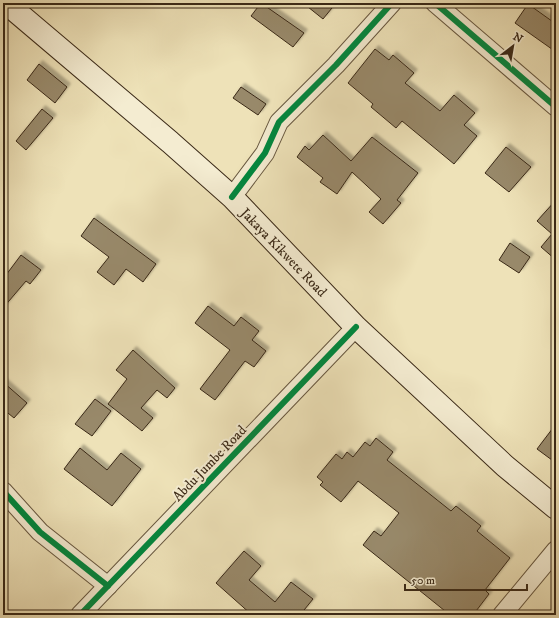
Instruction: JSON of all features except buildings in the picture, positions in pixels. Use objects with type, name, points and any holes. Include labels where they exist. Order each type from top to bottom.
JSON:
[{"type":"main road","name":"Jakaya Kikwete Road","points":[[6,3],[170,142],[232,197],[356,328],[505,466],[556,508]]},
{"type":"street","points":[[232,197],[265,153],[279,122],[336,64],[392,3]]},
{"type":"street","points":[[435,3],[556,107]]},
{"type":"street","name":"Abdu Jumbe Road","points":[[80,615],[356,328]]},
{"type":"street","points":[[3,491],[40,532],[108,586]]},
{"type":"street","points":[[502,615],[556,550]]},
{"type":"cycle path","points":[[232,197],[265,153],[279,122],[336,65],[392,3]]},
{"type":"cycle path","points":[[435,3],[556,107]]},
{"type":"cycle path","points":[[80,615],[356,327]]},
{"type":"cycle path","points":[[3,491],[40,532],[108,586]]}]
